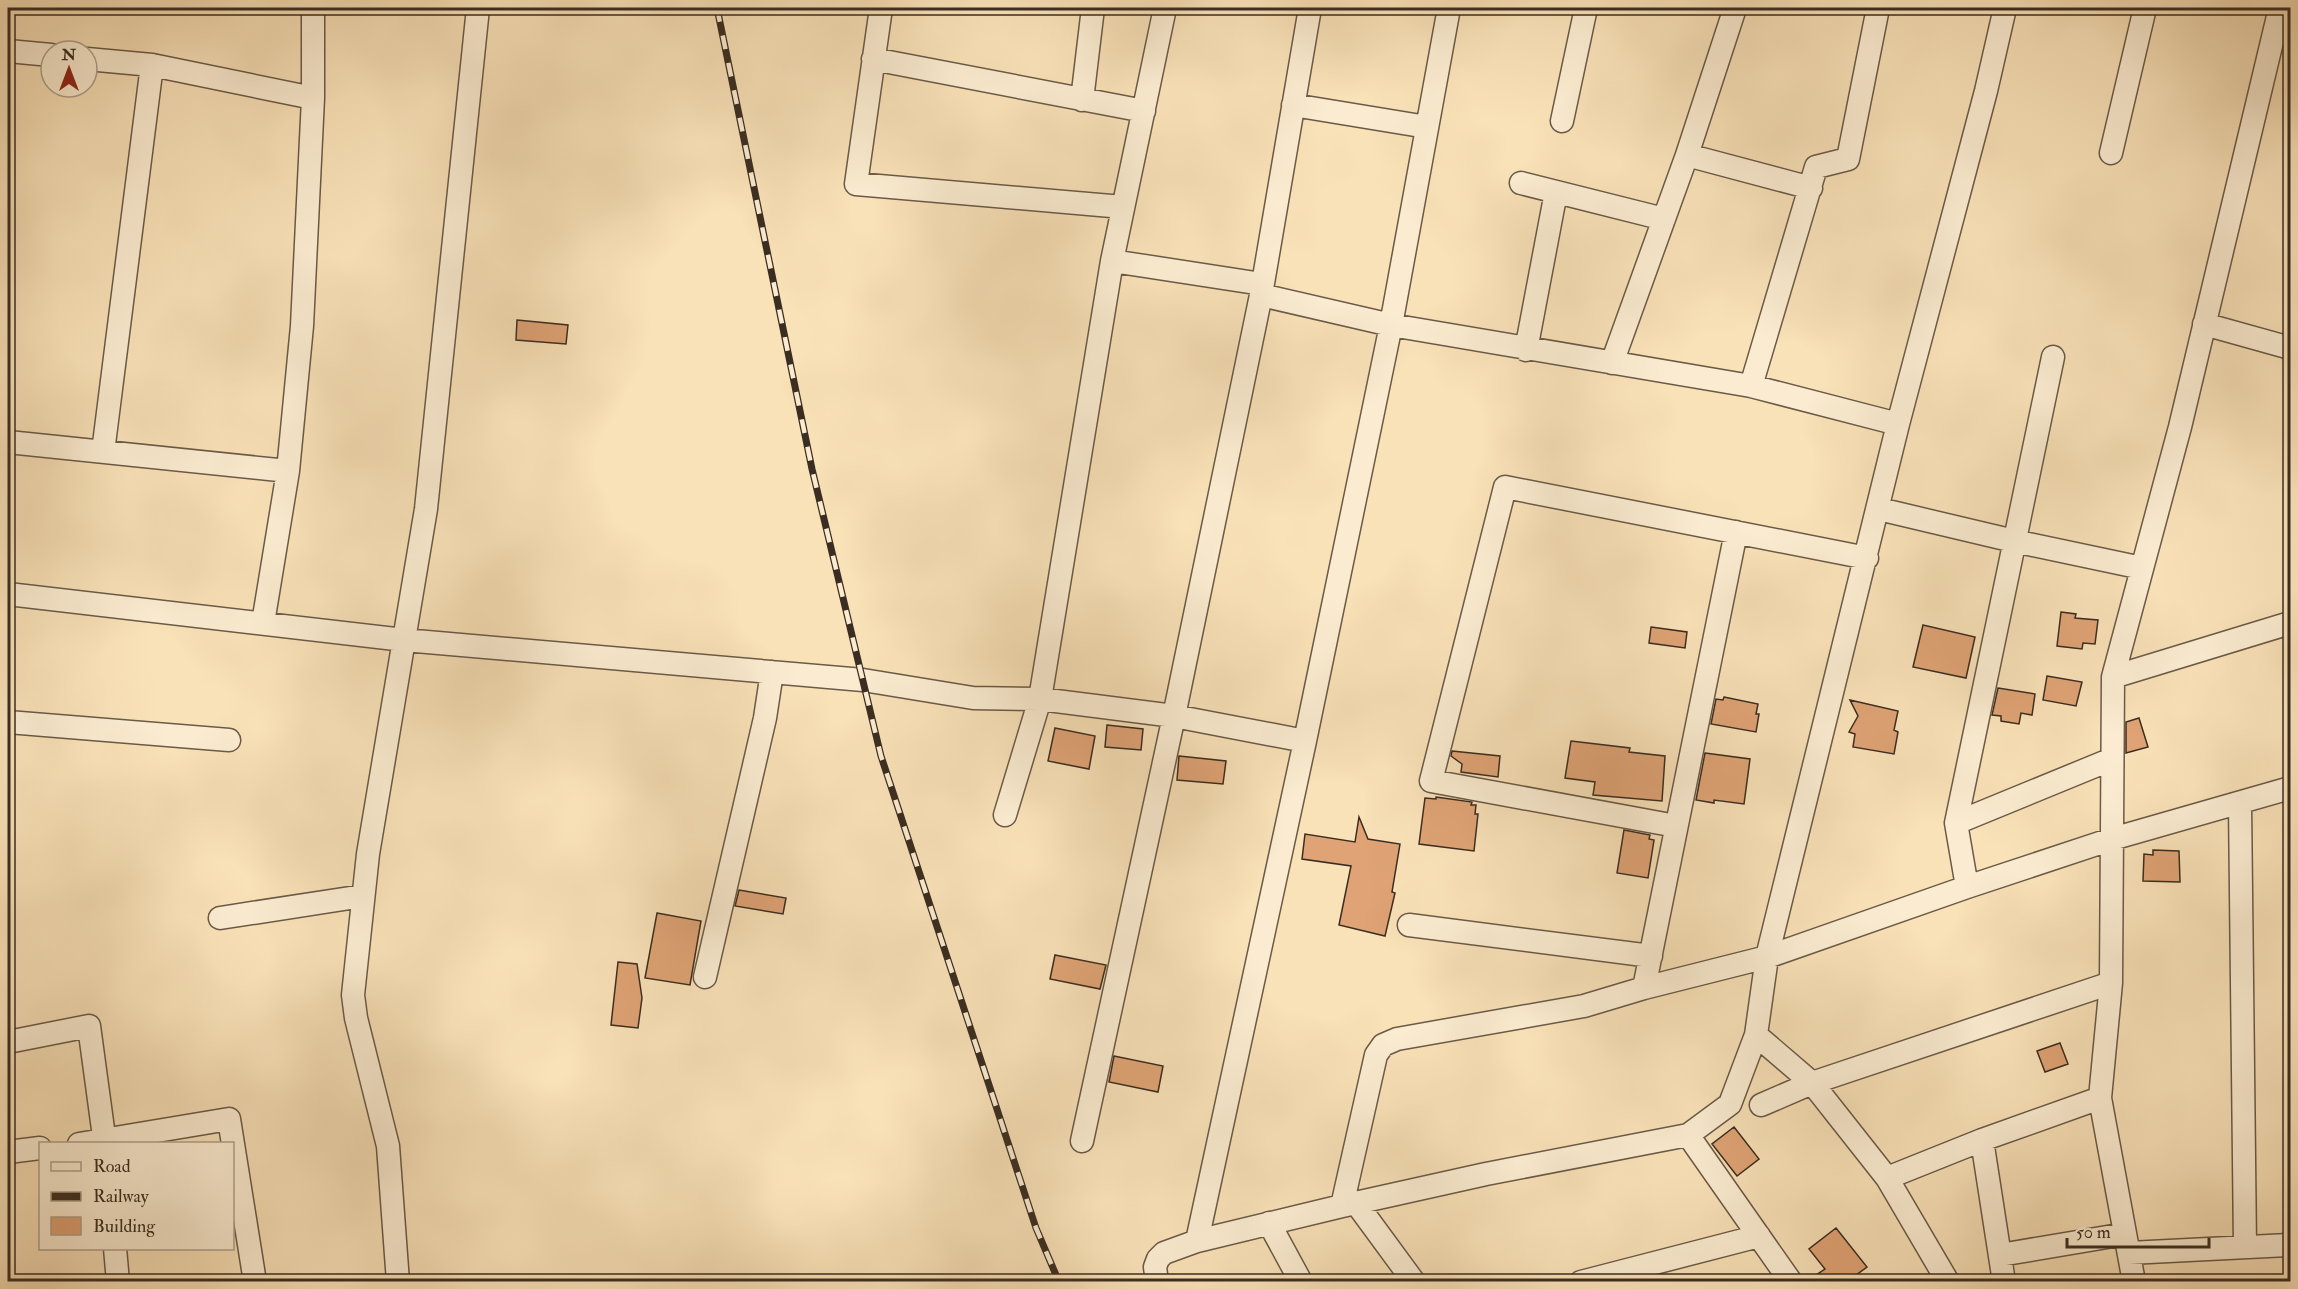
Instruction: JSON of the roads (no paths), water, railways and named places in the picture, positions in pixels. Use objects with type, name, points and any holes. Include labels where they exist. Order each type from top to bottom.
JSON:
[{"type":"street","points":[[263,623],[288,471],[302,326],[314,98],[313,8]]},
{"type":"street","points":[[398,1281],[388,1146],[356,1018],[353,995],[368,854],[426,509],[478,8]]},
{"type":"street","points":[[881,8],[856,184],[1123,207]]},
{"type":"street","points":[[1082,100],[1093,8]]},
{"type":"street","points":[[1005,815],[1040,699],[1112,261],[1165,8]]},
{"type":"street","points":[[1082,1141],[1174,716],[1262,290],[1310,8]]},
{"type":"street","points":[[1197,1241],[1305,741],[1391,325],[1449,8]]},
{"type":"street","points":[[1562,121],[1586,8]]},
{"type":"street","points":[[1612,363],[1687,155],[1735,8]]},
{"type":"street","points":[[1751,386],[1816,167],[1848,159],[1878,8]]},
{"type":"street","points":[[1157,1281],[1155,1267],[1164,1253],[1197,1241],[1486,1174],[1688,1135],[1730,1104],[1756,1035],[1767,957],[2005,8]]},
{"type":"street","points":[[2111,153],[2145,8]]},
{"type":"street","points":[[2134,1281],[2100,1098],[2111,983],[2113,677],[2180,427],[2280,8]]},
{"type":"street","points":[[8,51],[39,54]]},
{"type":"street","points":[[873,59],[1144,111]]},
{"type":"street","points":[[99,60],[152,65],[314,98]]},
{"type":"street","points":[[103,452],[152,65]]},
{"type":"street","points":[[1293,105],[1427,127]]},
{"type":"street","points":[[1687,155],[1810,188]]},
{"type":"street","points":[[1521,183],[1664,219]]},
{"type":"street","points":[[1526,350],[1556,192]]},
{"type":"street","points":[[1112,261],[1262,290],[1391,325],[1526,350],[1751,386],[1899,424]]},
{"type":"street","points":[[2204,324],[2290,348]]},
{"type":"street","points":[[1967,887],[1956,823],[2053,357]]},
{"type":"street","points":[[8,442],[288,471]]},
{"type":"street","points":[[1676,826],[1431,781],[1505,487],[1867,558]]},
{"type":"street","points":[[1879,509],[2014,542],[2142,568]]},
{"type":"street","points":[[1644,987],[1736,532]]},
{"type":"street","points":[[8,594],[404,640],[863,680],[973,698],[1040,699],[1174,716],[1305,741]]},
{"type":"street","points":[[2113,677],[2290,623]]},
{"type":"street","points":[[705,977],[765,718],[772,672]]},
{"type":"street","points":[[8,722],[229,740]]},
{"type":"street","points":[[1956,823],[2112,759]]},
{"type":"street","points":[[1349,1204],[1376,1056],[1383,1045],[1397,1039],[1584,1006],[1644,987],[1767,957],[2112,839],[2290,788]]},
{"type":"street","points":[[2240,802],[2245,1247]]},
{"type":"street","points":[[220,918],[363,896]]},
{"type":"street","points":[[1409,925],[1651,956]]},
{"type":"street","points":[[1761,1105],[1812,1083],[2111,983]]},
{"type":"street","points":[[8,1042],[89,1026],[105,1142],[229,1119],[233,1142]]},
{"type":"street","points":[[1756,1035],[1812,1083],[1887,1178],[1948,1281]]},
{"type":"street","points":[[1887,1178],[1982,1140],[2100,1098]]},
{"type":"street","points":[[1688,1135],[1791,1281]]},
{"type":"street","points":[[1982,1140],[2004,1281]]},
{"type":"street","points":[[8,1152],[39,1148]]},
{"type":"street","points":[[234,1150],[255,1281]]},
{"type":"street","points":[[1349,1204],[1414,1281]]},
{"type":"street","points":[[1269,1223],[1301,1281]]},
{"type":"street","points":[[1581,1281],[1759,1236]]},
{"type":"street","points":[[2000,1255],[2127,1244],[2245,1247],[2290,1245]]},
{"type":"street","points":[[115,1250],[118,1281]]},
{"type":"railway","points":[[717,8],[812,469],[881,756],[1036,1228],[1059,1282]]}]
